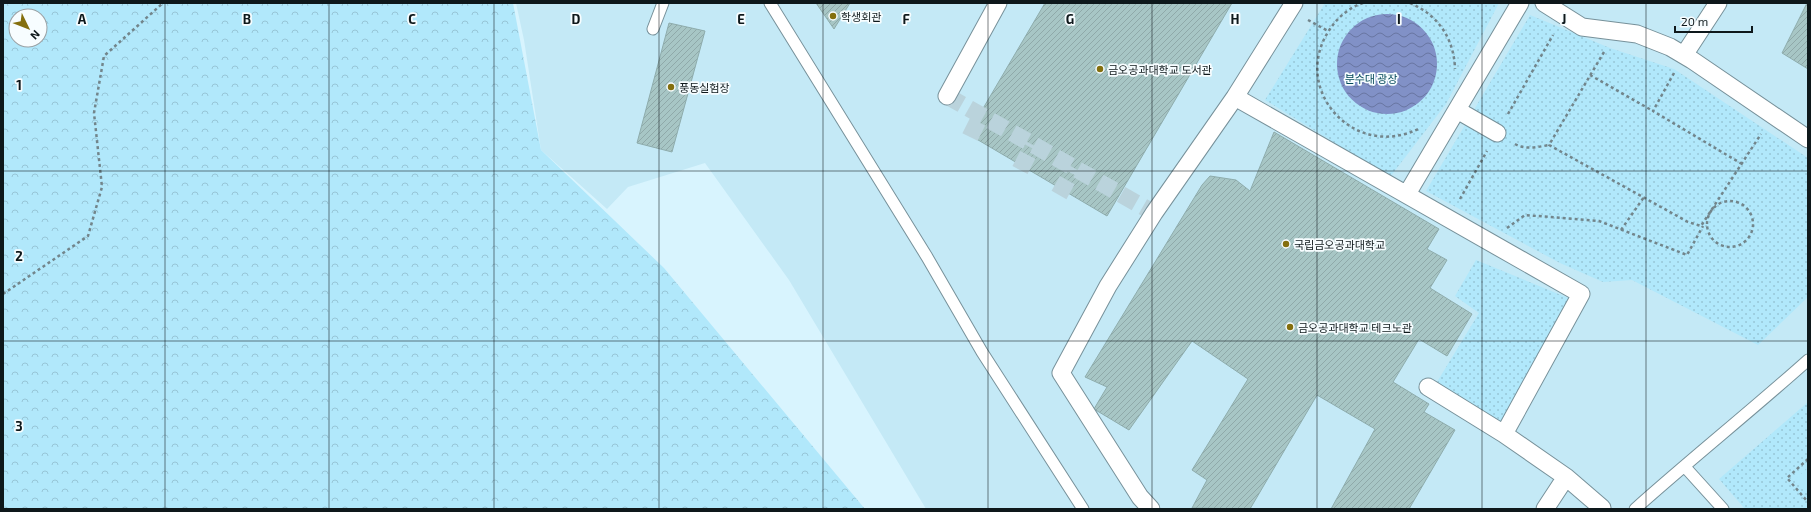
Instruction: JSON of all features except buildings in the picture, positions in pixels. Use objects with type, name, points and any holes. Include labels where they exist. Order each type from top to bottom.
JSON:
[{"type":"street","points":[[947,96],[998,3]]},
{"type":"street","points":[[1141,505],[1061,374],[1108,286],[1154,213],[1236,97],[1294,3]]},
{"type":"street","points":[[1407,194],[1520,3]]},
{"type":"street","points":[[1544,3],[1582,27],[1637,34],[1670,47],[1808,139]]},
{"type":"street","points":[[1684,56],[1718,3]]},
{"type":"street","points":[[1236,97],[1582,294],[1504,434]]},
{"type":"street","points":[[1457,110],[1497,134]]},
{"type":"street","points":[[1428,387],[1504,434],[1566,477],[1602,508]]},
{"type":"street","points":[[1544,509],[1566,477]]},
{"type":"lane","points":[[653,28],[663,3]]},
{"type":"lane","points":[[770,3],[927,257],[982,352],[1083,509]]},
{"type":"lane","points":[[1636,509],[1764,400],[1808,360]]},
{"type":"lane","points":[[1685,467],[1723,509]]},
{"type":"path","points":[[3,294],[88,236],[102,188],[94,113],[104,56],[163,3]]},
{"type":"path","points":[[1363,3],[1346,12],[1335,22],[1326,34],[1320,49],[1317,64],[1318,79],[1322,94],[1329,107],[1339,119],[1352,128],[1366,134],[1381,137],[1396,137],[1411,133],[1425,126]]},
{"type":"path","points":[[1410,3],[1417,4],[1433,17],[1444,29],[1451,43],[1455,58],[1456,74]]},
{"type":"path","points":[[1549,145],[1616,31]]},
{"type":"path","points":[[1653,112],[1684,56]]},
{"type":"path","points":[[1590,75],[1742,164]]},
{"type":"path","points":[[1497,134],[1519,147],[1533,148],[1549,145],[1688,222],[1701,226],[1773,115]]},
{"type":"path","points":[[1621,230],[1644,197]]},
{"type":"path","points":[[1488,240],[1525,215],[1599,221],[1687,255],[1710,211],[1723,202],[1731,200],[1739,202],[1750,212],[1753,220],[1753,228],[1746,241],[1732,247],[1725,247],[1712,239],[1708,233],[1707,218]]},
{"type":"path","points":[[1808,459],[1787,478],[1808,502]]},
{"type":"shaded area","name":"국립금오공과대학교","points":[[516,3],[1808,3],[1808,509],[926,509],[789,280],[705,163],[628,187],[607,209],[541,150],[524,40]]},
{"type":"green space","points":[[3,3],[513,3],[541,150],[664,268],[865,509],[3,509]]},
{"type":"green space","name":"분수대 광장","points":[[1325,3],[1499,3],[1446,104],[1390,177],[1265,100]]},
{"type":"green space","points":[[1530,15],[1610,48],[1674,69],[1808,158],[1808,297],[1758,345],[1632,280],[1603,282],[1560,263],[1426,191]]},
{"type":"green space","points":[[1476,260],[1573,300],[1504,424],[1437,382],[1479,313],[1455,296]]},
{"type":"green space","points":[[1808,402],[1808,509],[1745,509],[1719,479]]},
{"type":"green space","points":[[1808,468],[1808,494],[1795,479]]},
{"type":"water","points":[[1387,14],[1397,15],[1415,22],[1429,36],[1436,54],[1436,74],[1429,92],[1415,106],[1397,113],[1387,114],[1377,113],[1359,106],[1345,92],[1338,74],[1337,64],[1338,54],[1345,36],[1359,22],[1377,15]]},
{"type":"tunnel","points":[[947,96],[1154,213]]},
{"type":"tunnel","points":[[970,137],[981,115]]},
{"type":"tunnel","points":[[1020,170],[1033,145]]},
{"type":"tunnel","points":[[1059,195],[1074,168]]},
{"type":"place","name":"학생회관","points":[[833,16]]},
{"type":"place","name":"금오공과대학교 도서관","points":[[1100,69]]},
{"type":"place","name":"풍동실험장","points":[[671,87]]},
{"type":"place","name":"국립금오공과대학교","points":[[1286,244]]},
{"type":"place","name":"금오공과대학교 테크노관","points":[[1290,327]]}]
